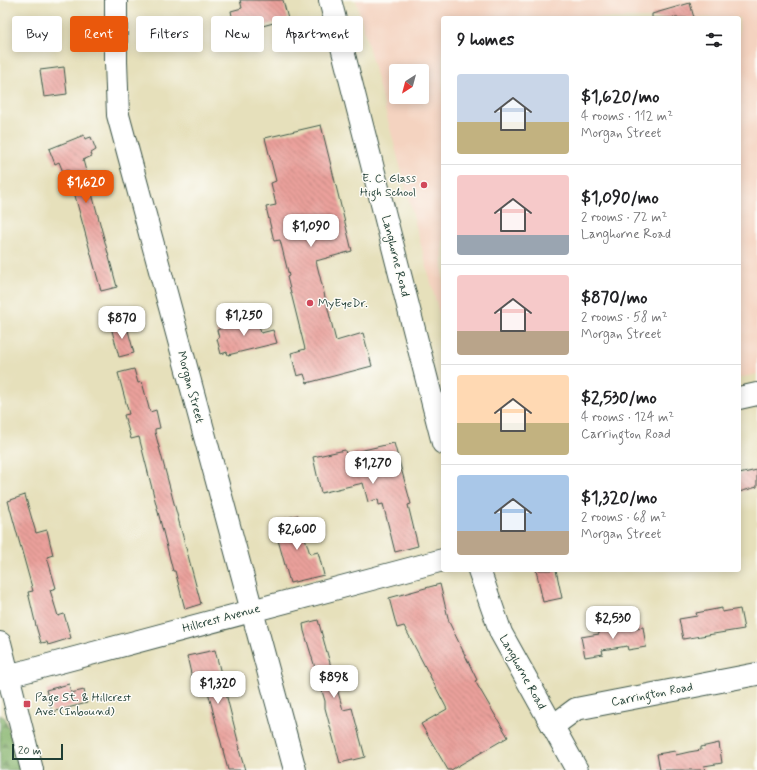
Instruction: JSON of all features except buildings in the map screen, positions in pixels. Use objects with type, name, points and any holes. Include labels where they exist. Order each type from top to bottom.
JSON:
[{"type":"street","name":"Morgan Street","points":[[116,0],[118,115],[295,770]]},
{"type":"street","name":"Langhorne Road","points":[[330,0],[441,434]]},
{"type":"street","points":[[741,398],[757,394]]},
{"type":"street","name":"Hillcrest Avenue","points":[[5,677],[441,561]]},
{"type":"street","name":"Langhorne Road","points":[[480,572],[501,633],[577,770]]},
{"type":"street","points":[[0,643],[5,677],[32,770]]},
{"type":"street","name":"Carrington Road","points":[[553,726],[576,709],[757,674]]},
{"type":"shaded area","name":"E. C. Glass High School","points":[[356,0],[757,0],[757,374],[741,378],[741,16],[441,16],[441,320],[363,26],[363,16],[360,16]]},
{"type":"green space","points":[[0,715],[5,718],[22,770],[0,770]]},
{"type":"place","name":"E. C. Glass High School","points":[[424,185]]},
{"type":"place","name":"MyEyeDr.","points":[[310,303]]},
{"type":"place","name":"Page St. & Hillcrest Ave. (Inbound)","points":[[27,704]]}]
